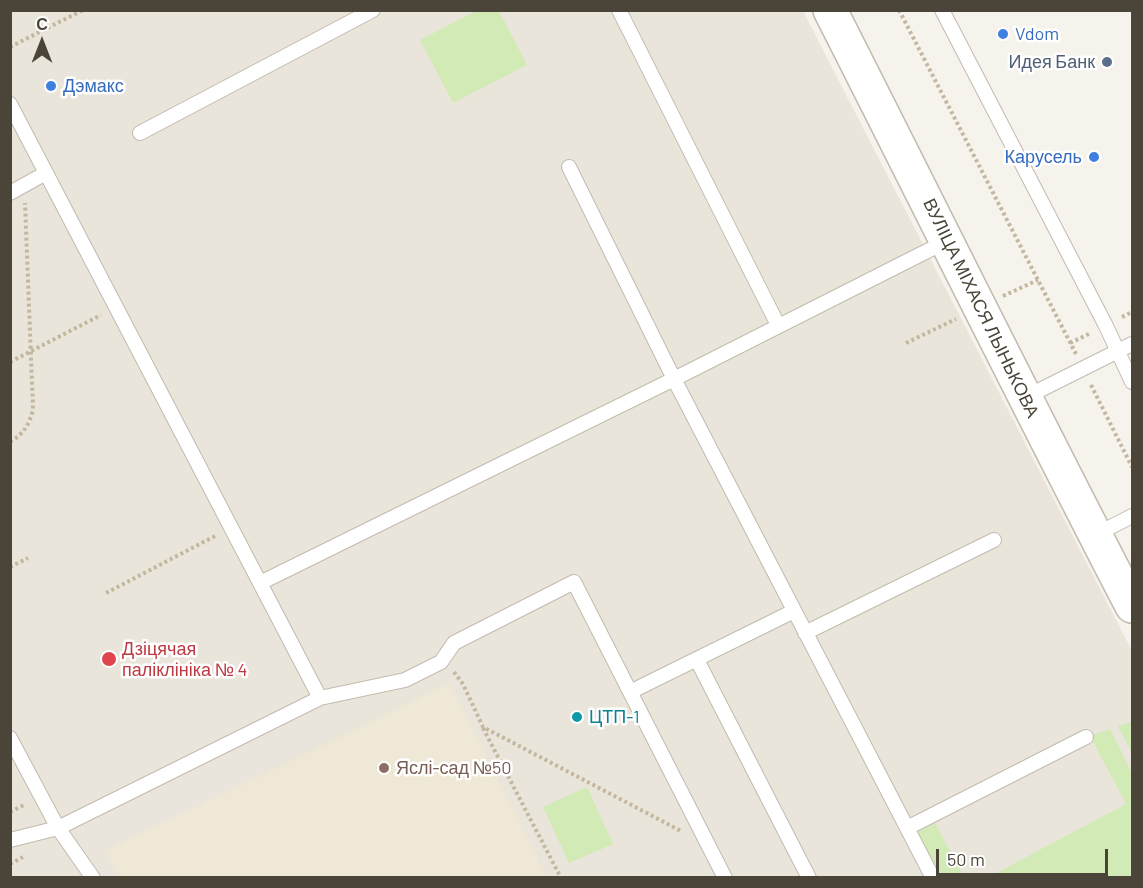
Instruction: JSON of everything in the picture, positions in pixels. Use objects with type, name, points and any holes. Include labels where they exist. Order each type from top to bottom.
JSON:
[{"type":"street","name":"ВУЛІЦА МІХАСЯ ЛЫНЬКОВА","points":[[830,10],[948,240],[1024,398],[1132,606]]},
{"type":"lane","points":[[140,133],[373,10]]},
{"type":"lane","points":[[619,10],[778,326]]},
{"type":"lane","points":[[942,10],[1132,382]]},
{"type":"lane","points":[[10,104],[320,698]]},
{"type":"lane","points":[[569,167],[674,379],[933,878]]},
{"type":"lane","points":[[10,193],[46,173]]},
{"type":"lane","points":[[260,583],[674,379],[948,240]]},
{"type":"lane","points":[[1024,398],[1132,344]]},
{"type":"lane","points":[[1095,535],[1132,516]]},
{"type":"lane","points":[[806,633],[994,540]]},
{"type":"lane","points":[[10,840],[58,828],[320,698],[405,680],[441,662],[454,643],[574,582],[725,878]]},
{"type":"lane","points":[[630,692],[794,611]]},
{"type":"lane","points":[[697,660],[809,878]]},
{"type":"lane","points":[[907,828],[1086,737]]},
{"type":"lane","points":[[10,738],[58,828],[93,878]]},
{"type":"path","points":[[10,47],[83,10]]},
{"type":"path","points":[[899,10],[1132,467]]},
{"type":"path","points":[[10,442],[17,438],[29,424],[33,408],[25,185]]},
{"type":"path","points":[[10,362],[116,307]]},
{"type":"path","points":[[106,593],[231,528]]},
{"type":"path","points":[[10,567],[28,558]]},
{"type":"path","points":[[441,662],[463,684],[561,878]]},
{"type":"path","points":[[483,727],[709,845]]},
{"type":"shaded area","points":[[10,11],[803,11],[1132,651],[1132,877],[11,877]]},
{"type":"shaded area","name":"Яслі-сад №50","points":[[449,684],[547,877],[120,877],[106,851]]},
{"type":"green space","points":[[476,11],[499,11],[527,65],[453,103],[420,40]]},
{"type":"green space","points":[[1132,722],[1132,753],[1118,726]]},
{"type":"green space","points":[[1110,729],[1132,774],[1132,877],[987,878],[1126,804],[1090,736]]},
{"type":"green space","points":[[587,787],[613,844],[569,863],[543,807]]},
{"type":"green space","points":[[935,823],[964,877],[942,877],[917,832]]},
{"type":"place","name":"Vdom","points":[[1003,34]]},
{"type":"place","name":"Идея Банк","points":[[1107,62]]},
{"type":"place","name":"Дэмакс","points":[[51,86]]},
{"type":"place","name":"Карусель","points":[[1094,157]]},
{"type":"place","name":"Дзіцячая паліклініка № 4","points":[[109,659]]},
{"type":"place","name":"ЦТП-1","points":[[577,717]]},
{"type":"place","name":"Яслі-сад №50","points":[[384,768]]}]
